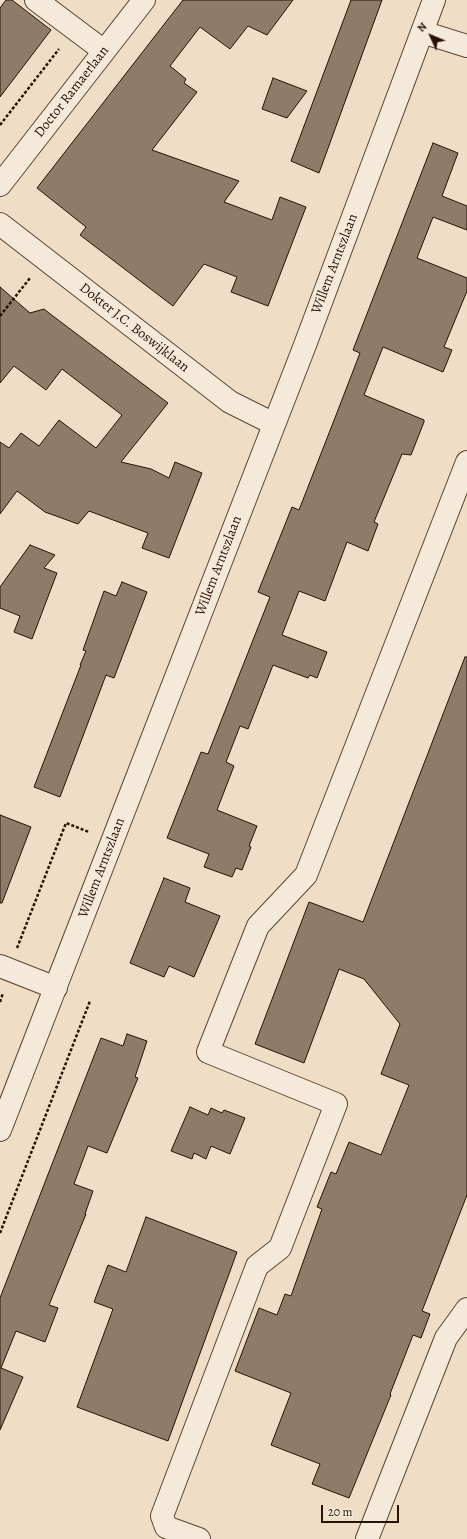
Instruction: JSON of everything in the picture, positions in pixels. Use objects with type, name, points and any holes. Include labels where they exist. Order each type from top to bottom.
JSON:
[{"type":"street","points":[[36,0],[104,51]]},
{"type":"street","name":"Doctor Ramaerlaan","points":[[0,185],[144,0]]},
{"type":"street","name":"Willem Arntszlaan","points":[[0,1130],[274,424],[434,0]]},
{"type":"street","points":[[422,32],[467,46]]},
{"type":"street","name":"Dokter J.C. Boswijklaan","points":[[0,224],[230,402],[274,424]]},
{"type":"street","points":[[199,1539],[166,1527],[162,1516],[257,1266],[280,1248],[336,1104],[208,1052],[258,926],[306,875],[467,462]]},
{"type":"street","points":[[5,968],[56,988]]},
{"type":"street","points":[[367,1539],[446,1338],[467,1308]]},
{"type":"path","points":[[0,125],[63,44]]},
{"type":"path","points":[[0,316],[45,259]]},
{"type":"path","points":[[0,1002],[5,968],[14,954],[66,823],[113,841]]},
{"type":"path","points":[[0,1233],[90,1001]]},
{"type":"building","points":[[6,0],[12,0],[51,30],[0,97],[0,8]]},
{"type":"building","points":[[183,0],[293,0],[267,35],[248,26],[230,49],[200,27],[170,66],[186,79],[184,83],[197,92],[152,150],[239,181],[224,202],[272,220],[280,197],[306,207],[268,306],[231,292],[237,277],[204,264],[173,306],[80,235],[86,227],[37,188]]},
{"type":"building","points":[[351,0],[382,0],[319,173],[291,161]]},
{"type":"building","points":[[273,78],[307,91],[287,118],[262,109]]},
{"type":"building","points":[[433,143],[458,153],[442,196],[467,206],[467,230],[433,217],[417,258],[467,278],[467,291],[444,347],[452,350],[443,372],[383,347],[364,395],[424,420],[424,422],[411,455],[402,454],[374,522],[378,524],[368,551],[347,542],[325,601],[299,591],[282,635],[327,652],[317,678],[310,675],[308,678],[273,665],[248,729],[240,726],[226,762],[234,766],[217,810],[257,826],[242,870],[236,868],[232,877],[204,867],[209,854],[167,838],[201,752],[208,754],[270,597],[258,592],[292,507],[299,510],[338,410],[360,353],[353,350]]},
{"type":"building","points":[[0,287],[30,313],[44,309],[168,403],[121,462],[151,469],[169,478],[175,462],[202,473],[169,558],[142,548],[148,533],[89,511],[78,524],[45,512],[17,491],[0,514],[0,442],[9,448],[21,433],[39,446],[59,420],[96,448],[122,415],[62,369],[46,390],[14,366],[0,383]]},
{"type":"building","points":[[30,545],[55,555],[44,568],[57,573],[32,639],[14,632],[20,616],[0,608],[0,587]]},
{"type":"building","points":[[122,582],[147,592],[114,678],[106,675],[60,797],[34,787],[86,651],[83,650],[104,591],[116,596]]},
{"type":"building","points":[[465,657],[467,657],[467,1195],[422,1311],[430,1314],[421,1338],[413,1335],[390,1394],[391,1395],[349,1498],[312,1484],[320,1464],[271,1445],[291,1393],[235,1371],[259,1308],[277,1315],[285,1294],[291,1296],[322,1209],[317,1207],[331,1172],[336,1174],[349,1142],[381,1155],[409,1085],[381,1074],[400,1024],[364,979],[339,969],[304,1063],[255,1044],[309,902],[363,922]]},
{"type":"building","points":[[0,815],[31,827],[2,903],[0,903]]},
{"type":"building","points":[[164,878],[190,888],[185,902],[220,916],[194,977],[169,966],[164,977],[130,963]]},
{"type":"building","points":[[127,1034],[147,1041],[135,1077],[138,1078],[107,1153],[88,1146],[74,1184],[93,1191],[86,1214],[49,1305],[58,1308],[45,1342],[16,1331],[1,1368],[23,1377],[0,1430],[0,1298],[101,1038],[123,1046]]},
{"type":"building","points":[[190,1107],[208,1115],[211,1108],[222,1113],[224,1110],[245,1118],[230,1154],[211,1146],[206,1159],[194,1153],[192,1159],[171,1151]]},
{"type":"building","points":[[146,1217],[237,1252],[168,1441],[77,1407],[113,1309],[94,1302],[108,1265],[126,1272]]}]
